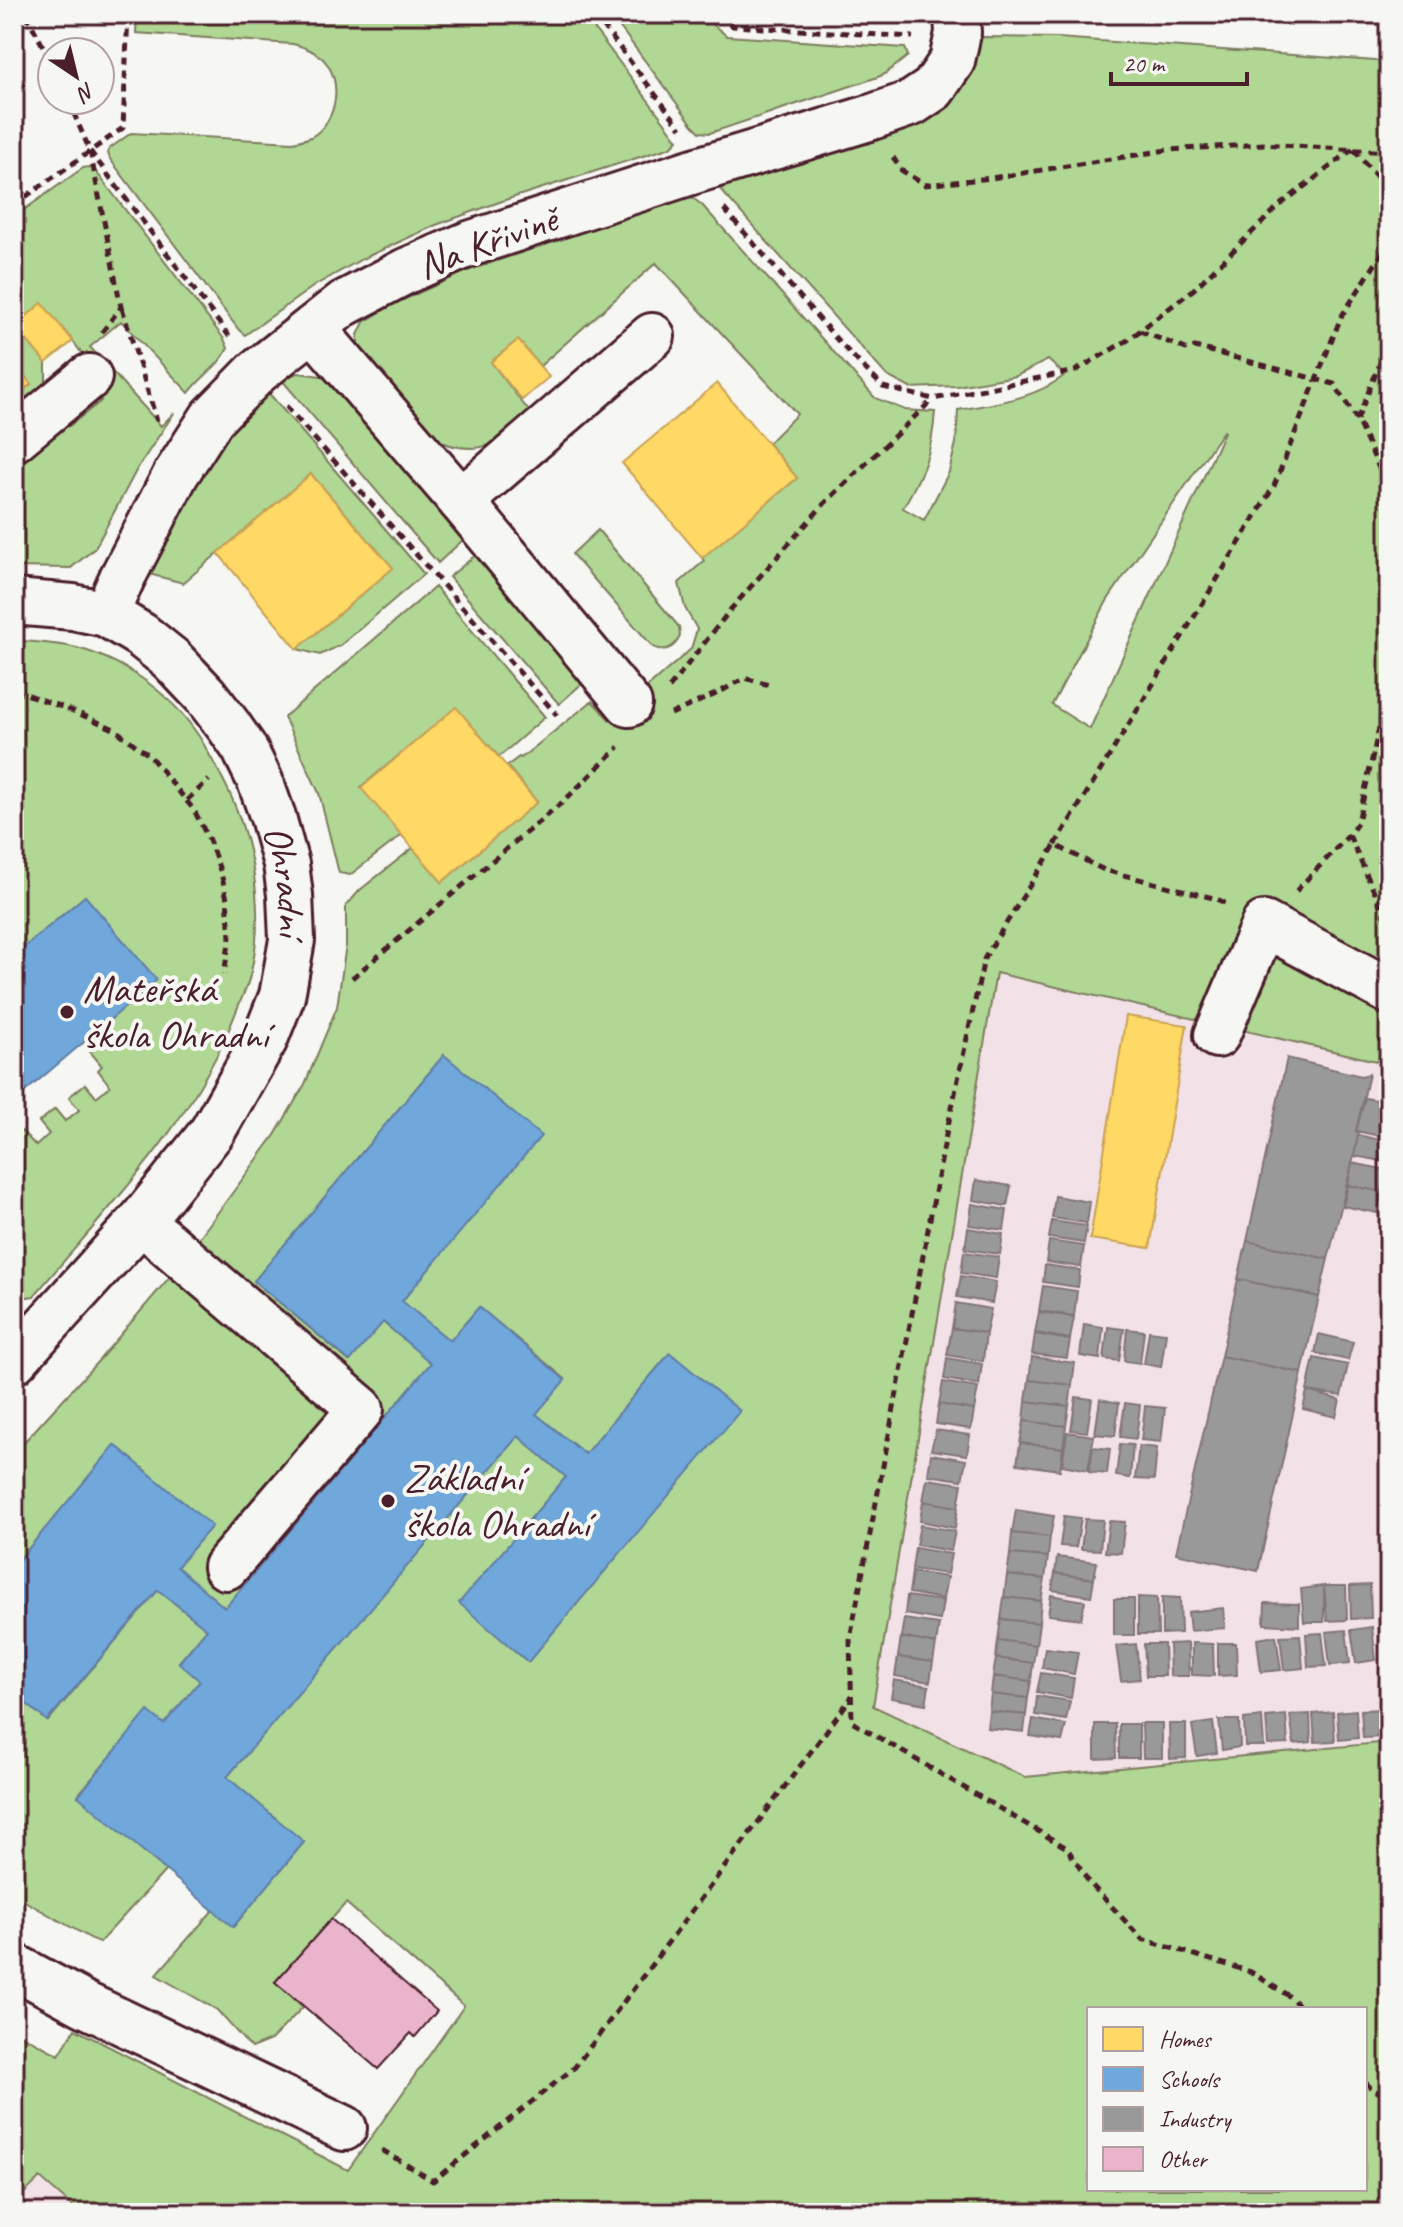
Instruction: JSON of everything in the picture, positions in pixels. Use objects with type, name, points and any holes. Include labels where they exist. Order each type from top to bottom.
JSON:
[{"type":"street","name":"Na Křivině","points":[[106,614],[176,474],[212,418],[257,372],[343,304],[406,271],[688,152],[869,118],[912,103],[933,89],[952,61],[958,33],[957,14]]},
{"type":"street","points":[[313,328],[646,713]]},
{"type":"street","points":[[461,501],[652,336]]},
{"type":"street","points":[[14,439],[89,377]]},
{"type":"street","name":"Ohradní","points":[[14,602],[73,607],[106,614],[141,635],[171,659],[205,695],[244,748],[260,781],[286,864],[292,940],[282,996],[265,1039],[212,1132],[141,1221],[16,1354]]},
{"type":"street","points":[[1217,1035],[1264,924],[1389,991]]},
{"type":"street","points":[[141,1221],[361,1409],[226,1567]]},
{"type":"street","points":[[14,1966],[84,2004],[344,2128]]},
{"type":"path","points":[[26,14],[39,36]]},
{"type":"path","points":[[14,205],[123,128],[128,14]]},
{"type":"path","points":[[594,14],[688,152],[840,343],[883,387],[933,399],[1075,371],[1139,331],[1194,289],[1280,205],[1353,149]]},
{"type":"path","points":[[719,14],[733,26],[886,36]]},
{"type":"path","points":[[75,116],[90,151],[121,307],[158,424]]},
{"type":"path","points":[[869,118],[901,170],[925,185],[992,178],[1167,150],[1264,144],[1389,152]]},
{"type":"path","points":[[1353,149],[1389,195]]},
{"type":"path","points":[[90,151],[257,372],[557,715]]},
{"type":"path","points":[[1299,2007],[1292,1998],[1251,1972],[1142,1939],[1088,1881],[1067,1848],[852,1722],[850,1639],[946,1135],[984,959],[1274,486],[1341,317],[1389,243]]},
{"type":"path","points":[[1357,420],[1383,356],[1389,305]]},
{"type":"path","points":[[89,377],[81,359],[121,307]]},
{"type":"path","points":[[1139,331],[1186,349],[1195,347],[1334,384],[1357,420],[1389,490]]},
{"type":"path","points":[[352,978],[565,800],[646,713],[731,609],[824,504],[933,399]]},
{"type":"path","points":[[646,713],[718,693],[745,678],[772,686]]},
{"type":"path","points":[[1055,845],[1104,870],[1217,899],[1264,924],[1358,822],[1389,683]]},
{"type":"path","points":[[14,692],[73,711],[114,729],[149,755],[187,800],[209,840],[227,899],[230,937],[224,974]]},
{"type":"path","points":[[187,800],[200,788]]},
{"type":"path","points":[[1349,835],[1389,925]]},
{"type":"path","points":[[344,2128],[433,2181],[575,2067],[851,1697]]},
{"type":"path","points":[[1367,2084],[1389,2097]]},
{"type":"shaded area","points":[[996,973],[1389,1064],[1389,1742],[1025,1777],[873,1706]]},
{"type":"shaded area","points":[[34,2175],[79,2213],[14,2213],[14,2196]]},
{"type":"green space","points":[[137,14],[583,14],[678,140],[671,147],[436,225],[362,259],[314,286],[245,335],[110,159],[109,149],[131,133],[293,142],[311,137],[320,130],[332,111],[335,100],[333,77],[322,58],[300,46],[136,33]]},
{"type":"green space","points":[[610,14],[700,14],[727,36],[905,48],[908,56],[875,78],[710,133],[700,132]]},
{"type":"green space","points":[[979,37],[1058,38],[1389,62],[1389,1064],[996,973],[873,1706],[1025,1777],[1389,1742],[1389,2213],[80,2213],[40,2178],[14,2203],[14,2031],[59,2055],[75,2029],[348,2170],[464,2006],[346,1903],[275,1982],[303,2007],[271,2040],[251,2048],[217,2010],[156,1975],[213,1910],[234,1926],[304,1842],[227,1777],[518,1436],[566,1477],[460,1603],[528,1662],[739,1411],[670,1353],[585,1454],[536,1414],[565,1379],[479,1307],[450,1341],[402,1301],[540,1136],[444,1055],[254,1281],[349,1361],[383,1322],[431,1363],[225,1608],[177,1567],[211,1526],[115,1445],[14,1566],[14,1453],[174,1272],[275,1135],[305,1084],[337,1007],[346,945],[346,906],[360,890],[413,848],[442,882],[537,802],[507,766],[592,701],[610,720],[691,649],[697,629],[685,608],[679,583],[704,561],[702,558],[797,478],[768,443],[797,414],[656,263],[540,366],[518,340],[491,362],[535,419],[486,446],[462,448],[432,438],[361,353],[358,335],[364,322],[394,304],[467,271],[690,196],[702,205],[875,398],[905,410],[935,412],[925,462],[903,508],[924,520],[949,472],[956,443],[958,410],[1028,395],[1065,375],[1048,360],[1016,376],[957,386],[910,388],[887,376],[719,188],[900,126]],"holes":[[[1224,432],[1090,729],[1052,705],[1107,601]]]},
{"type":"green space","points":[[83,168],[94,169],[228,348],[189,393],[121,321],[90,347],[161,426],[174,413],[137,469],[95,548],[71,568],[14,567],[14,454],[61,416],[69,426],[101,401],[94,391],[102,383],[42,304],[15,326],[46,363],[46,399],[14,424],[14,398],[31,384],[14,363],[14,217]]},
{"type":"green space","points":[[298,373],[321,376],[335,387],[464,539],[438,563],[281,379]]},
{"type":"green space","points":[[267,391],[424,574],[341,645],[320,655],[297,649],[393,568],[311,474],[183,583],[149,574],[178,508],[218,442]]},
{"type":"green space","points":[[598,530],[679,627],[680,636],[672,646],[662,650],[653,647],[572,554]]},
{"type":"green space","points":[[477,554],[585,681],[559,704],[449,577]]},
{"type":"green space","points":[[435,587],[545,717],[499,757],[456,708],[361,787],[402,835],[350,875],[339,873],[319,793],[284,717]]},
{"type":"green space","points":[[14,640],[68,646],[105,658],[140,677],[171,702],[199,736],[237,812],[252,864],[257,918],[248,982],[219,1052],[198,1090],[174,1127],[120,1196],[34,1296],[14,1299],[14,1139],[22,1131],[36,1146],[49,1134],[39,1122],[55,1109],[65,1121],[79,1110],[69,1097],[85,1084],[96,1097],[110,1086],[98,1070],[102,1066],[83,1043],[156,980],[85,896],[14,956]]},
{"type":"green space","points":[[158,1590],[207,1629],[179,1662],[200,1681],[164,1724],[148,1712],[78,1795],[166,1870],[99,1943],[14,1895],[14,1693],[48,1721]]},
{"type":"building: Homes","points":[[42,303],[73,341],[46,363],[15,326]]},
{"type":"building: Homes","points":[[518,340],[549,377],[522,400],[491,362]]},
{"type":"building: Homes","points":[[14,363],[31,384],[14,398]]},
{"type":"building: Homes","points":[[717,383],[797,478],[702,558],[622,463]]},
{"type":"building: Homes","points":[[311,474],[393,568],[297,649],[218,553]]},
{"type":"building: Homes","points":[[456,707],[537,802],[442,882],[361,788]]},
{"type":"building: Homes","points":[[1126,1016],[1187,1025],[1150,1248],[1090,1239]]},
{"type":"building: Schools","name":"Mateřská škola Ohradní","points":[[85,896],[157,980],[14,1101],[14,956]]},
{"type":"building: Schools","name":"Základní škola Ohradní","points":[[444,1055],[541,1136],[402,1301],[450,1341],[479,1307],[565,1380],[536,1414],[585,1454],[670,1353],[740,1411],[528,1662],[459,1603],[566,1477],[518,1436],[227,1777],[304,1842],[233,1927],[78,1796],[148,1711],[164,1724],[200,1681],[179,1663],[207,1629],[158,1590],[47,1721],[14,1693],[14,1566],[115,1445],[212,1526],[177,1567],[225,1608],[431,1363],[383,1322],[350,1361],[254,1281]]},
{"type":"building: Industry","points":[[790,14],[887,14],[887,20]]},
{"type":"building: Industry","points":[[1287,1058],[1361,1076],[1369,1074],[1356,1131],[1354,1156],[1328,1259],[1247,1241]]},
{"type":"building: Industry","points":[[1365,1098],[1389,1102],[1389,1138],[1356,1131]]},
{"type":"building: Industry","points":[[1358,1135],[1389,1142],[1388,1162],[1354,1156]]},
{"type":"building: Industry","points":[[1352,1163],[1387,1170],[1382,1192],[1348,1185]]},
{"type":"building: Industry","points":[[976,1180],[1011,1186],[1007,1206],[973,1200]]},
{"type":"building: Industry","points":[[1348,1185],[1382,1192],[1377,1213],[1343,1206]]},
{"type":"building: Industry","points":[[1055,1196],[1090,1202],[1087,1223],[1052,1218]]},
{"type":"building: Industry","points":[[972,1204],[1007,1210],[1004,1230],[969,1225]]},
{"type":"building: Industry","points":[[1052,1221],[1087,1226],[1084,1243],[1049,1238]]},
{"type":"building: Industry","points":[[968,1228],[1003,1234],[1000,1254],[965,1249]]},
{"type":"building: Industry","points":[[1049,1241],[1084,1246],[1081,1267],[1046,1262]]},
{"type":"building: Industry","points":[[1247,1241],[1328,1259],[1319,1297],[1238,1279]]},
{"type":"building: Industry","points":[[964,1252],[999,1257],[996,1278],[961,1273]]},
{"type":"building: Industry","points":[[1045,1265],[1080,1270],[1078,1287],[1043,1282]]},
{"type":"building: Industry","points":[[961,1276],[996,1282],[992,1303],[957,1297]]},
{"type":"building: Industry","points":[[1238,1279],[1319,1297],[1302,1373],[1221,1356]]},
{"type":"building: Industry","points":[[1043,1286],[1077,1291],[1074,1316],[1039,1311]]},
{"type":"building: Industry","points":[[956,1303],[991,1309],[986,1333],[952,1328]]},
{"type":"building: Industry","points":[[1039,1312],[1074,1317],[1070,1339],[1035,1333]]},
{"type":"building: Industry","points":[[1084,1324],[1103,1327],[1100,1359],[1080,1356]]},
{"type":"building: Industry","points":[[1108,1327],[1124,1329],[1119,1361],[1104,1359]]},
{"type":"building: Industry","points":[[952,1328],[986,1333],[983,1361],[947,1355]]},
{"type":"building: Industry","points":[[1127,1329],[1144,1331],[1140,1363],[1124,1361]]},
{"type":"building: Industry","points":[[1149,1331],[1166,1333],[1161,1367],[1144,1364]]},
{"type":"building: Industry","points":[[1035,1334],[1070,1340],[1067,1358],[1032,1354]]},
{"type":"building: Industry","points":[[1319,1334],[1353,1342],[1348,1360],[1315,1353]]},
{"type":"building: Industry","points":[[1221,1356],[1302,1373],[1258,1571],[1176,1553]]},
{"type":"building: Industry","points":[[1032,1357],[1075,1363],[1072,1385],[1029,1380]]},
{"type":"building: Industry","points":[[947,1358],[982,1364],[979,1385],[944,1379]]},
{"type":"building: Industry","points":[[1314,1358],[1348,1365],[1341,1396],[1307,1391]]},
{"type":"building: Industry","points":[[1029,1380],[1072,1385],[1069,1406],[1026,1401]]},
{"type":"building: Industry","points":[[943,1382],[978,1388],[974,1410],[939,1404]]},
{"type":"building: Industry","points":[[1307,1391],[1340,1400],[1336,1417],[1303,1409]]},
{"type":"building: Industry","points":[[1076,1397],[1092,1399],[1087,1432],[1071,1430]]},
{"type":"building: Industry","points":[[1100,1399],[1119,1403],[1115,1436],[1095,1434]]},
{"type":"building: Industry","points":[[1026,1401],[1069,1406],[1066,1426],[1024,1421]]},
{"type":"building: Industry","points":[[1125,1403],[1140,1405],[1136,1439],[1120,1437]]},
{"type":"building: Industry","points":[[939,1404],[974,1410],[971,1429],[936,1424]]},
{"type":"building: Industry","points":[[1145,1406],[1165,1408],[1161,1442],[1141,1440]]},
{"type":"building: Industry","points":[[1024,1421],[1066,1426],[1063,1448],[1020,1443]]},
{"type":"building: Industry","points":[[936,1430],[970,1435],[967,1455],[931,1450]]},
{"type":"building: Industry","points":[[1067,1432],[1094,1436],[1088,1470],[1062,1465]]},
{"type":"building: Industry","points":[[1020,1443],[1063,1448],[1060,1470],[1017,1464]]},
{"type":"building: Industry","points":[[1120,1444],[1133,1445],[1130,1478],[1116,1476]]},
{"type":"building: Industry","points":[[1139,1446],[1157,1448],[1154,1480],[1135,1479]]},
{"type":"building: Industry","points":[[1093,1447],[1110,1449],[1107,1474],[1089,1472]]},
{"type":"building: Industry","points":[[931,1454],[966,1460],[962,1480],[928,1475]]},
{"type":"building: Industry","points":[[927,1479],[962,1484],[958,1507],[923,1501]]},
{"type":"building: Industry","points":[[923,1501],[958,1507],[955,1528],[920,1521]]},
{"type":"building: Industry","points":[[1016,1510],[1054,1516],[1050,1537],[1012,1533]]},
{"type":"building: Industry","points":[[1064,1516],[1081,1518],[1076,1547],[1060,1546]]},
{"type":"building: Industry","points":[[1085,1519],[1103,1520],[1100,1550],[1081,1549]]},
{"type":"building: Industry","points":[[1109,1521],[1125,1522],[1121,1553],[1105,1552]]},
{"type":"building: Industry","points":[[920,1525],[955,1531],[951,1551],[916,1545]]},
{"type":"building: Industry","points":[[1012,1533],[1050,1537],[1048,1557],[1010,1554]]},
{"type":"building: Industry","points":[[915,1548],[951,1554],[947,1574],[912,1569]]},
{"type":"building: Industry","points":[[1010,1554],[1048,1557],[1045,1579],[1007,1575]]},
{"type":"building: Industry","points":[[1057,1557],[1097,1562],[1094,1579],[1055,1573]]},
{"type":"building: Industry","points":[[912,1572],[947,1577],[943,1599],[909,1593]]},
{"type":"building: Industry","points":[[1055,1573],[1094,1579],[1091,1596],[1052,1590]]},
{"type":"building: Industry","points":[[1007,1575],[1045,1579],[1041,1601],[1004,1597]]},
{"type":"building: Industry","points":[[1370,1585],[1371,1618],[1351,1619],[1350,1586]]},
{"type":"building: Industry","points":[[1324,1586],[1346,1586],[1347,1620],[1327,1621]]},
{"type":"building: Industry","points":[[1324,1586],[1324,1622],[1304,1622],[1301,1589]]},
{"type":"building: Industry","points":[[1051,1595],[1085,1601],[1081,1619],[1048,1615]]},
{"type":"building: Industry","points":[[907,1596],[943,1601],[940,1620],[905,1614]]},
{"type":"building: Industry","points":[[1004,1597],[1041,1601],[1039,1623],[1001,1619]]},
{"type":"building: Industry","points":[[1138,1597],[1157,1598],[1158,1634],[1138,1634]]},
{"type":"building: Industry","points":[[1162,1597],[1180,1598],[1181,1633],[1162,1634]]},
{"type":"building: Industry","points":[[1114,1599],[1134,1599],[1134,1635],[1114,1635]]},
{"type":"building: Industry","points":[[1265,1603],[1299,1604],[1299,1626],[1264,1624]]},
{"type":"building: Industry","points":[[1223,1608],[1225,1628],[1190,1631],[1188,1612]]},
{"type":"building: Industry","points":[[904,1619],[939,1624],[936,1644],[901,1637]]},
{"type":"building: Industry","points":[[1001,1619],[1039,1623],[1036,1645],[998,1640]]},
{"type":"building: Industry","points":[[1372,1627],[1376,1660],[1356,1663],[1351,1630]]},
{"type":"building: Industry","points":[[1346,1630],[1350,1663],[1330,1665],[1326,1632]]},
{"type":"building: Industry","points":[[1322,1633],[1326,1666],[1308,1667],[1306,1634]]},
{"type":"building: Industry","points":[[1300,1635],[1303,1668],[1284,1670],[1280,1636]]},
{"type":"building: Industry","points":[[1276,1636],[1281,1670],[1261,1672],[1257,1639]]},
{"type":"building: Industry","points":[[901,1637],[936,1644],[933,1662],[898,1657]]},
{"type":"building: Industry","points":[[998,1640],[1036,1645],[1033,1663],[996,1658]]},
{"type":"building: Industry","points":[[1188,1643],[1189,1676],[1170,1676],[1169,1644]]},
{"type":"building: Industry","points":[[1192,1643],[1213,1644],[1214,1676],[1192,1675]]},
{"type":"building: Industry","points":[[1218,1643],[1236,1643],[1237,1675],[1218,1676]]},
{"type":"building: Industry","points":[[1136,1644],[1140,1679],[1121,1681],[1116,1646]]},
{"type":"building: Industry","points":[[1144,1644],[1164,1644],[1165,1676],[1146,1676]]},
{"type":"building: Industry","points":[[1045,1648],[1078,1652],[1074,1674],[1042,1668]]},
{"type":"building: Industry","points":[[898,1657],[933,1662],[930,1682],[895,1676]]},
{"type":"building: Industry","points":[[996,1658],[1033,1663],[1031,1681],[993,1676]]},
{"type":"building: Industry","points":[[1041,1673],[1074,1678],[1071,1698],[1037,1692]]},
{"type":"building: Industry","points":[[993,1676],[1031,1681],[1028,1698],[991,1694]]},
{"type":"building: Industry","points":[[894,1680],[929,1686],[926,1704],[891,1698]]},
{"type":"building: Industry","points":[[991,1694],[1028,1698],[1026,1715],[989,1711]]},
{"type":"building: Industry","points":[[1037,1696],[1070,1701],[1066,1720],[1035,1715]]},
{"type":"building: Industry","points":[[1384,1709],[1386,1737],[1363,1738],[1361,1710]]},
{"type":"building: Industry","points":[[1356,1710],[1358,1738],[1339,1740],[1337,1712]]},
{"type":"building: Industry","points":[[989,1711],[1026,1715],[1024,1732],[987,1728]]},
{"type":"building: Industry","points":[[1333,1712],[1335,1741],[1315,1742],[1313,1714]]},
{"type":"building: Industry","points":[[1310,1714],[1311,1742],[1294,1744],[1290,1715]]},
{"type":"building: Industry","points":[[1286,1715],[1288,1744],[1268,1745],[1266,1717]]},
{"type":"building: Industry","points":[[1262,1717],[1264,1746],[1245,1746],[1244,1719]]},
{"type":"building: Industry","points":[[1033,1719],[1066,1725],[1062,1741],[1030,1736]]},
{"type":"building: Industry","points":[[1219,1720],[1239,1720],[1240,1747],[1222,1750]]},
{"type":"building: Industry","points":[[1213,1722],[1217,1753],[1197,1756],[1192,1725]]},
{"type":"building: Industry","points":[[1142,1723],[1162,1723],[1162,1758],[1143,1758]]},
{"type":"building: Industry","points":[[1095,1724],[1115,1724],[1116,1758],[1095,1759]]},
{"type":"building: Industry","points":[[1119,1724],[1139,1724],[1139,1758],[1119,1758]]},
{"type":"building: Industry","points":[[1169,1724],[1186,1724],[1186,1758],[1170,1759]]},
{"type":"building: Other","points":[[331,1919],[437,2011],[415,2037],[411,2033],[378,2069],[275,1982]]},
{"type":"place","name":"Mateřská škola Ohradní","points":[[67,1012]]},
{"type":"place","name":"Základní škola Ohradní","points":[[388,1501]]}]
